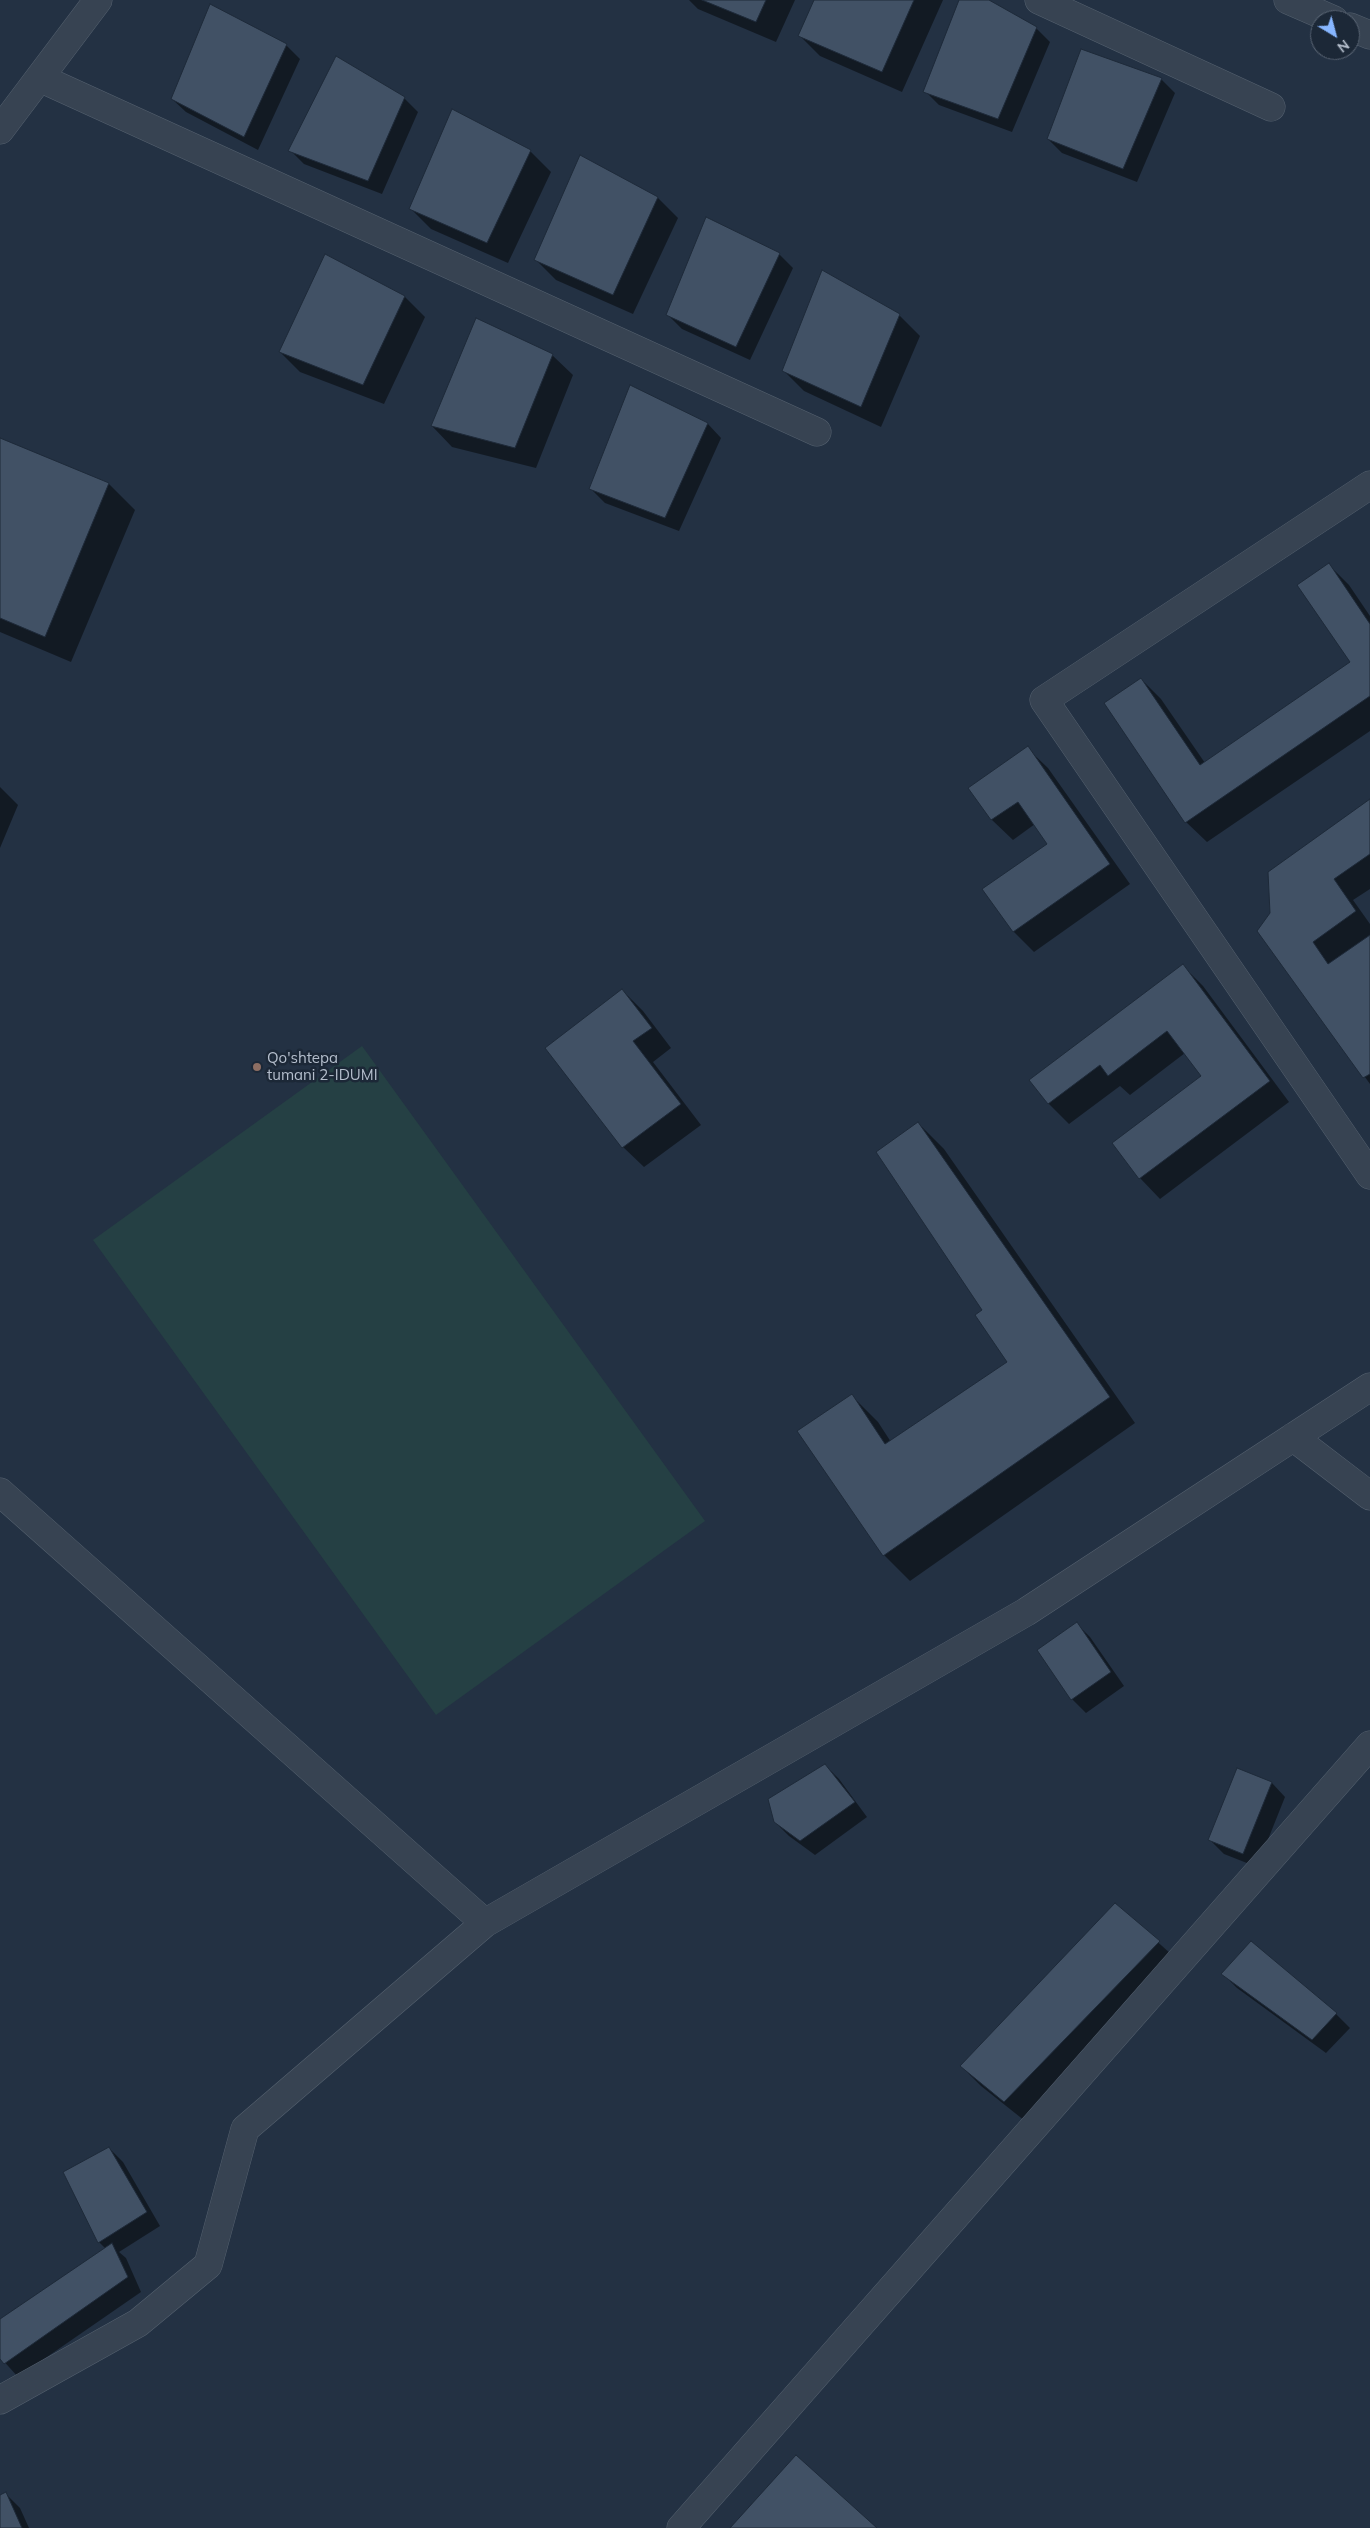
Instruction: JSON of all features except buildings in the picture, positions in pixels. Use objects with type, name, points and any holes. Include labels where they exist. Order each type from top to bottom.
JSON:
[{"type":"street","points":[[0,130],[98,0]]},
{"type":"street","points":[[1039,0],[1271,107]]},
{"type":"street","points":[[1288,0],[1311,10]]},
{"type":"street","points":[[40,78],[817,432]]},
{"type":"street","points":[[1370,484],[1044,700],[1370,1176]]},
{"type":"street","points":[[0,2400],[138,2323],[208,2265],[245,2129],[485,1924],[1026,1612],[1370,1387]]},
{"type":"street","points":[[1293,1437],[1370,1496]]},
{"type":"street","points":[[0,1492],[485,1924]]},
{"type":"street","points":[[681,2528],[1370,1745]]},
{"type":"green space","points":[[362,1046],[705,1521],[436,1715],[93,1240]]},
{"type":"place","name":"Qo'shtepa tumani 2-IDUMI","points":[[257,1067]]}]
